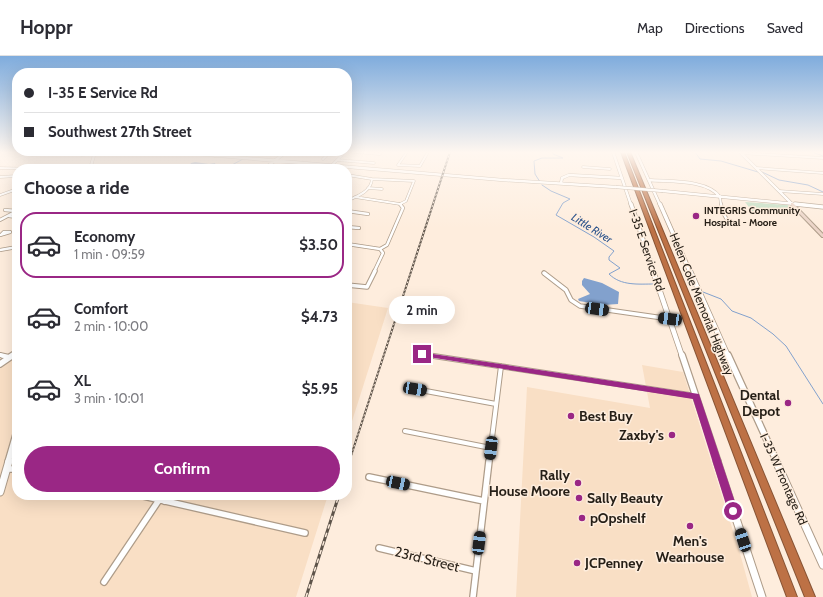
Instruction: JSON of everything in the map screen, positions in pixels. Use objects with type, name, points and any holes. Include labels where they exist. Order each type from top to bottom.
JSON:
[{"type":"highway","name":"Helen Cole Memorial Highway","points":[[632,177],[792,597]]},
{"type":"highway","name":"Helen Cole Memorial Highway","points":[[638,177],[810,597]]},
{"type":"main road","points":[[792,204],[823,236]]},
{"type":"street","points":[[7,180],[11,177]]},
{"type":"street","points":[[355,197],[400,204],[406,201],[414,181],[361,177]]},
{"type":"street","points":[[472,177],[534,182],[561,182],[823,207]]},
{"type":"street","points":[[561,182],[562,178],[565,177]]},
{"type":"street","points":[[609,177],[622,178]]},
{"type":"street","name":"I-35 W Frontage Rd","points":[[648,177],[823,565]]},
{"type":"street","points":[[765,177],[792,204]]},
{"type":"street","name":"I-35 E Service Rd","points":[[622,178],[762,597]]},
{"type":"street","points":[[352,198],[363,194],[372,182],[372,179]]},
{"type":"street","points":[[649,180],[702,185],[715,190],[718,192],[722,211],[730,225]]},
{"type":"street","points":[[368,188],[382,189]]},
{"type":"street","points":[[0,195],[12,190]]},
{"type":"street","points":[[778,190],[823,194]]},
{"type":"street","points":[[352,245],[380,249],[387,245],[403,208],[400,204]]},
{"type":"street","points":[[5,210],[12,211]]},
{"type":"street","points":[[352,212],[368,214]]},
{"type":"street","points":[[0,220],[12,214]]},
{"type":"street","points":[[8,216],[12,216]]},
{"type":"street","points":[[352,227],[359,228]]},
{"type":"street","points":[[0,250],[12,248]]},
{"type":"street","points":[[352,285],[368,287],[383,253],[380,249]]},
{"type":"street","points":[[544,273],[566,290],[571,300],[580,306],[670,319]]},
{"type":"street","points":[[422,354],[696,396]]},
{"type":"street","points":[[0,355],[9,357]]},
{"type":"street","points":[[0,364],[12,355]]},
{"type":"street","points":[[472,597],[501,366]]},
{"type":"street","points":[[415,389],[496,404]]},
{"type":"street","points":[[405,432],[491,448]]},
{"type":"street","points":[[0,492],[12,450]]},
{"type":"street","points":[[7,470],[12,470]]},
{"type":"street","points":[[368,477],[484,501]]},
{"type":"street","points":[[158,500],[305,532]]},
{"type":"street","points":[[104,582],[162,501]]},
{"type":"street","name":"23rd Street","points":[[379,548],[476,571]]},
{"type":"shaded area","points":[[352,303],[388,308],[352,421]]},
{"type":"shaded area","points":[[12,360],[12,500],[326,500],[296,597],[0,597],[0,369]]},
{"type":"shaded area","points":[[642,365],[683,372],[739,550],[752,597],[516,597],[527,387],[650,408]]},
{"type":"green space","points":[[745,202],[787,205],[790,206],[798,215],[752,211]]},
{"type":"water","points":[[584,278],[602,283],[619,292],[618,304],[603,305],[579,301],[578,299],[590,294],[582,285]]},
{"type":"waterway","name":"Little River","points":[[537,177],[540,182]]},
{"type":"waterway","points":[[773,177],[779,180],[808,185],[823,192]]},
{"type":"waterway","name":"Little River","points":[[542,185],[551,191],[570,199],[563,203],[556,215],[594,237],[614,251],[609,257],[609,260],[620,268],[609,274],[619,281],[636,284],[654,284]]},
{"type":"waterway","name":"Little River","points":[[703,292],[721,299],[732,311],[751,318],[773,334],[786,346],[823,404]]},
{"type":"railway","points":[[352,453],[442,177]]},
{"type":"railway","points":[[306,597],[337,500]]},
{"type":"place","name":"INTEGRIS Community Hospital - Moore","points":[[696,216]]},
{"type":"place","name":"Dental Depot","points":[[788,403]]},
{"type":"place","name":"Best Buy","points":[[571,416]]},
{"type":"place","name":"Zaxby's","points":[[672,435]]},
{"type":"place","name":"Rally House Moore","points":[[578,483]]},
{"type":"place","name":"Sally Beauty","points":[[579,498]]},
{"type":"place","name":"pOpshelf","points":[[582,518]]},
{"type":"place","name":"Men's Wearhouse","points":[[690,526]]},
{"type":"place","name":"JCPenney","points":[[577,563]]},
{"type":"route","points":[[422,354],[696,396],[733,511]]}]
